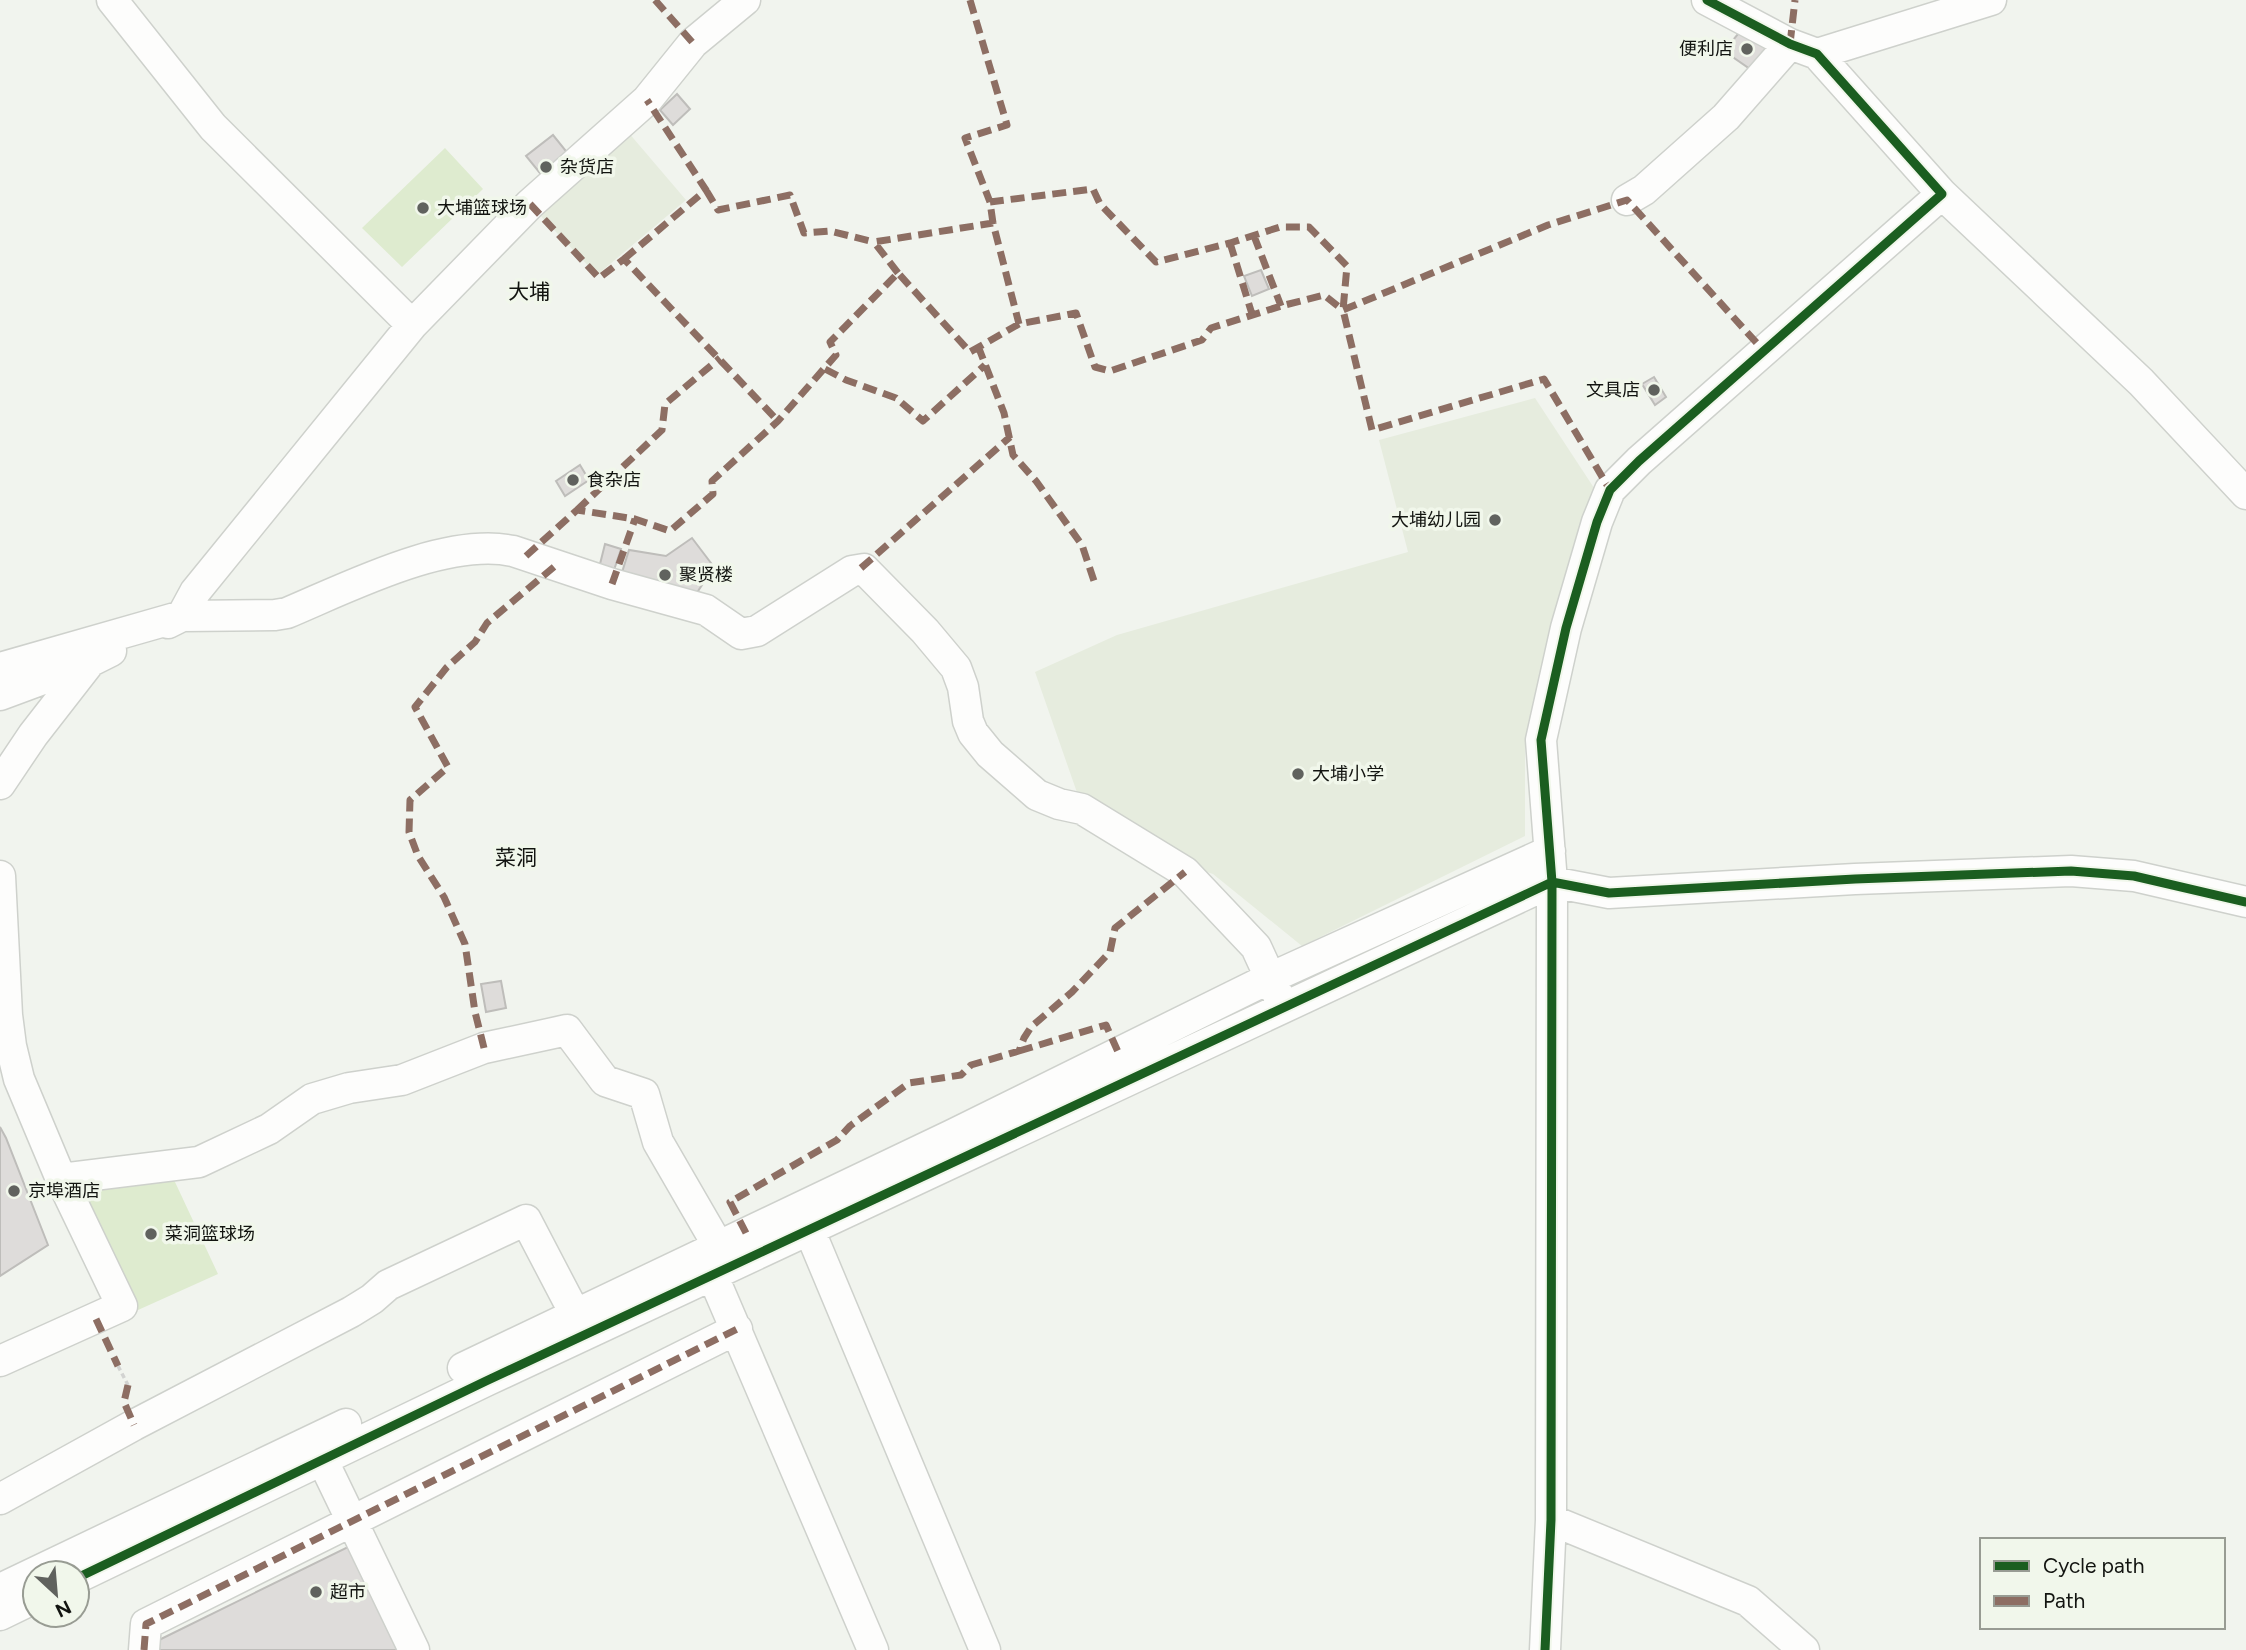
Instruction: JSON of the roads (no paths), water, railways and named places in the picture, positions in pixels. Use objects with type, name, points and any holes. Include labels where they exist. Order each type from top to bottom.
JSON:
[{"type":"street","points":[[112,0],[213,127],[412,325]]},
{"type":"street","points":[[182,616],[195,592],[412,325],[530,204],[647,100],[693,43],[745,0]]},
{"type":"street","points":[[1707,0],[1803,49],[1942,194],[2141,382],[2246,494]]},
{"type":"street","points":[[1627,200],[1644,190],[1803,49],[1991,0]]},
{"type":"street","points":[[1545,1650],[1551,1520],[1552,881],[1541,740],[1566,628],[1597,522],[1611,490],[1639,461],[1942,194]]},
{"type":"street","points":[[0,695],[85,653],[182,616],[287,613],[409,565],[466,550],[498,548],[706,610],[734,631],[745,635],[757,631],[852,571],[864,569],[925,631],[956,668],[961,677],[968,721],[973,733],[990,754],[1037,795],[1082,809],[1185,872],[1256,947],[1284,1007]]},
{"type":"street","points":[[0,668],[85,653]]},
{"type":"street","points":[[0,784],[85,653]]},
{"type":"street","points":[[720,1262],[952,1135],[1270,978],[1550,851]]},
{"type":"street","points":[[0,1589],[720,1262],[809,1229],[1552,881],[1609,893],[2071,871],[2134,876],[2246,902]]},
{"type":"street","points":[[0,876],[4,1017],[19,1079],[61,1179],[122,1306],[0,1361]]},
{"type":"street","points":[[61,1179],[199,1162],[269,1129],[312,1099],[349,1088],[402,1080],[484,1048],[567,1030],[605,1081],[644,1094],[658,1142],[720,1262],[737,1329],[873,1650]]},
{"type":"street","points":[[0,1499],[134,1425],[351,1312],[388,1285],[526,1220],[581,1324]]},
{"type":"street","points":[[809,1229],[985,1650]]},
{"type":"street","points":[[91,1570],[321,1459],[581,1324]]},
{"type":"street","points":[[144,1650],[146,1624],[737,1329]]},
{"type":"street","points":[[321,1459],[414,1650]]},
{"type":"street","points":[[1551,1520],[1748,1601],[1804,1650]]},
{"type":"street","points":[[0,1615],[21,1605]]},
{"type":"place","name":"便利店","points":[[1747,49]]},
{"type":"place","name":"杂货店","points":[[546,167]]},
{"type":"place","name":"大埔篮球场","points":[[423,208]]},
{"type":"place","name":"文具店","points":[[1654,390]]},
{"type":"place","name":"食杂店","points":[[573,480]]},
{"type":"place","name":"大埔幼儿园","points":[[1495,520]]},
{"type":"place","name":"聚贤楼","points":[[665,575]]},
{"type":"place","name":"大埔小学","points":[[1298,774]]},
{"type":"place","name":"京埠酒店","points":[[14,1191]]},
{"type":"place","name":"菜洞篮球场","points":[[151,1234]]},
{"type":"place","name":"超市","points":[[316,1592]]},
{"type":"district","name":"大埔","points":[[529,292]]},
{"type":"district","name":"菜洞","points":[[516,858]]}]
